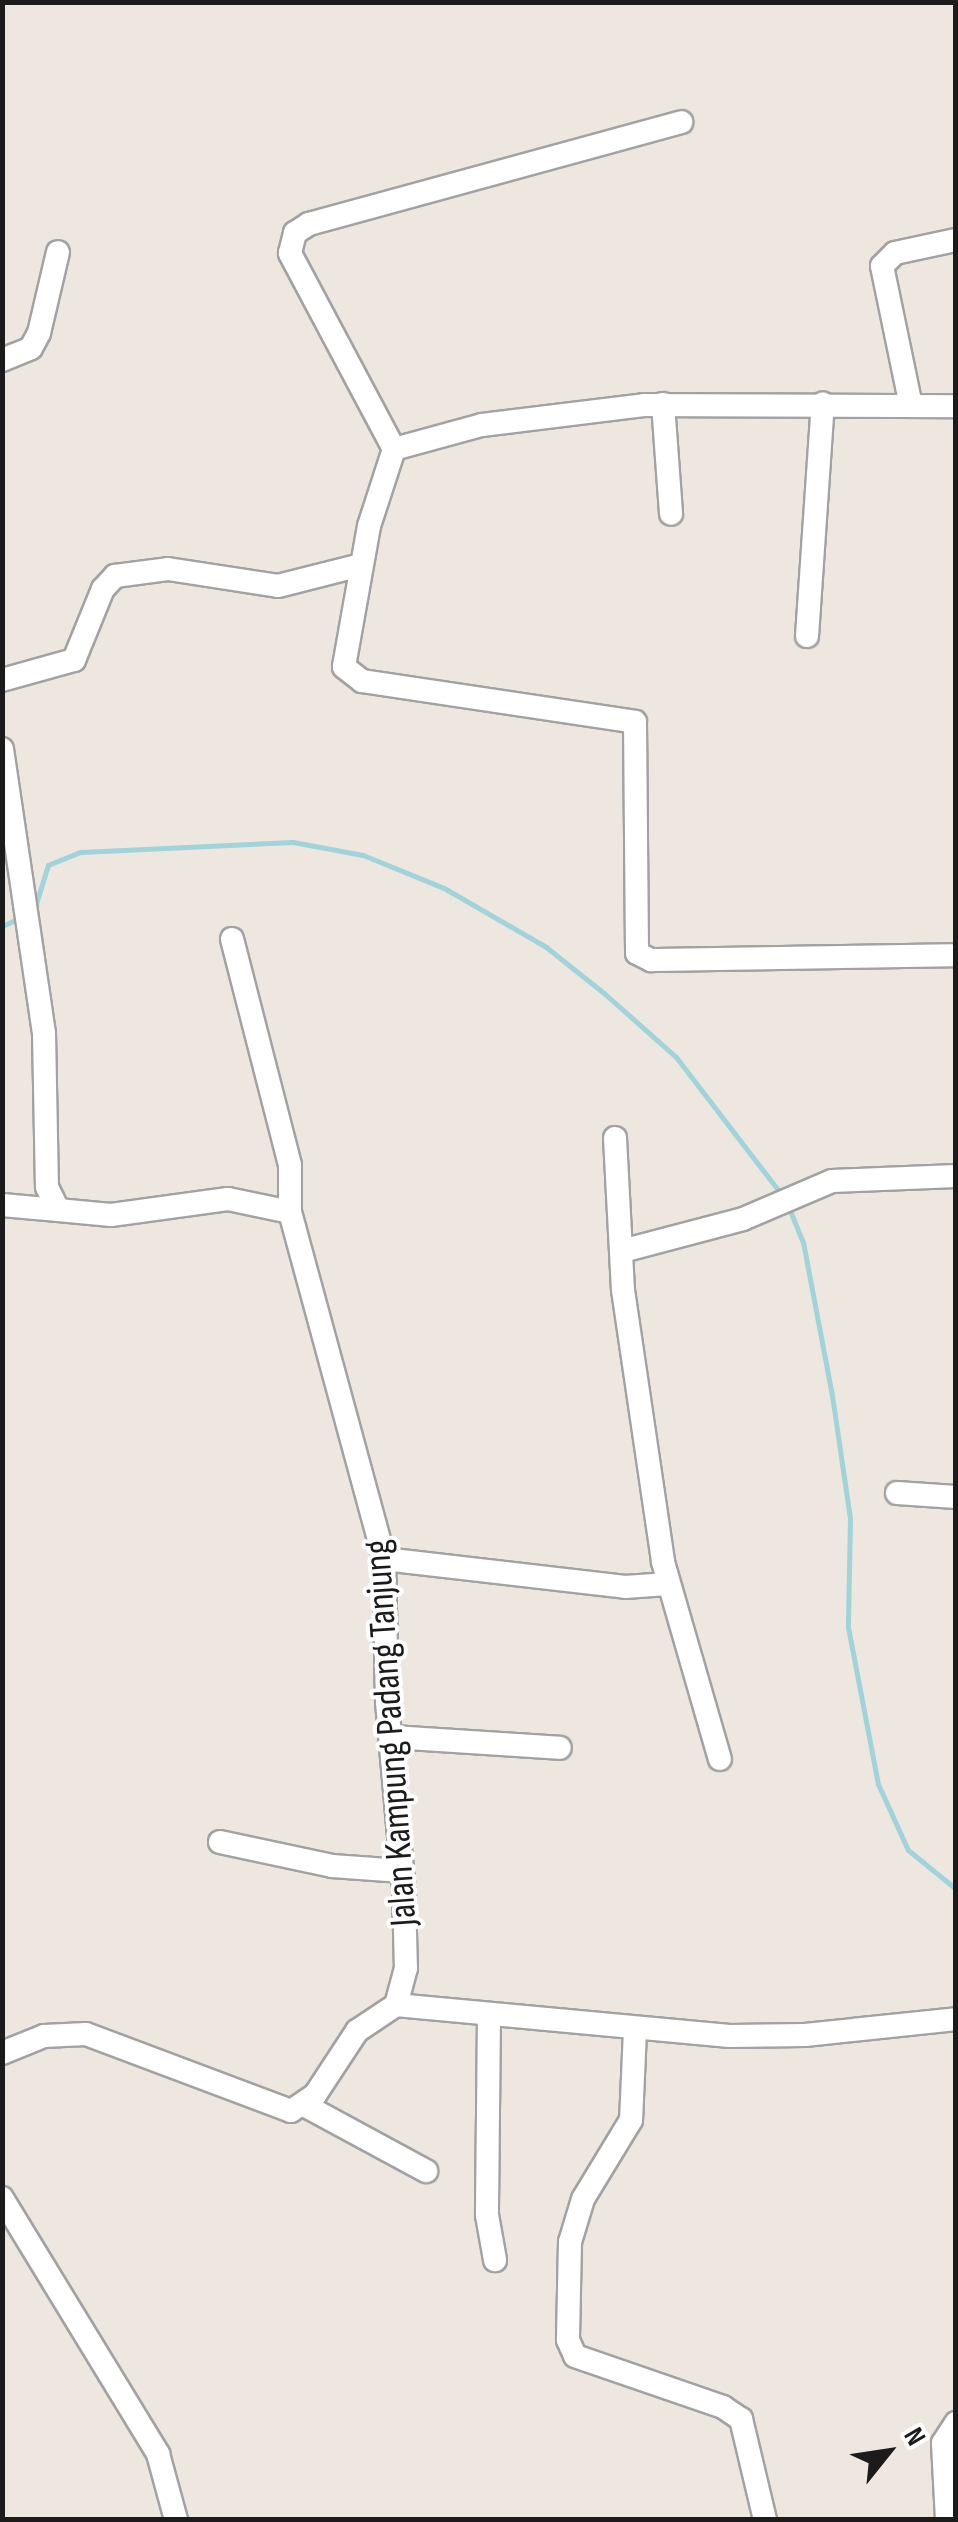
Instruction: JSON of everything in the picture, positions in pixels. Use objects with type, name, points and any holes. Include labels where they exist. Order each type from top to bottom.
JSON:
[{"type":"street","points":[[681,122],[309,224],[295,233],[290,253],[394,449],[361,565],[343,653],[350,676],[490,704],[635,722],[633,945],[644,958],[956,955]]},
{"type":"street","points":[[911,406],[882,266],[894,253],[956,240]]},
{"type":"street","points":[[2,360],[31,348],[40,333],[58,252]]},
{"type":"street","points":[[394,449],[482,425],[663,404],[956,406]]},
{"type":"street","points":[[663,404],[671,514]]},
{"type":"street","points":[[808,636],[823,404]]},
{"type":"street","points":[[2,680],[74,660],[102,589],[115,576],[168,570],[278,586],[361,565]]},
{"type":"street","points":[[2,749],[44,1033],[48,1187],[58,1210]]},
{"type":"street","name":"Jalan Kampung Padang Tanjung","points":[[232,939],[290,1166],[290,1212],[384,1559],[406,1968],[396,2005]]},
{"type":"street","points":[[615,1138],[636,1394],[668,1584],[720,1759]]},
{"type":"street","points":[[622,1251],[760,1212],[832,1181],[956,1176]]},
{"type":"street","points":[[2,1206],[111,1216],[228,1199],[290,1212]]},
{"type":"street","points":[[897,1493],[956,1497]]},
{"type":"street","points":[[384,1559],[625,1586],[668,1584]]},
{"type":"street","points":[[392,1737],[560,1748]]},
{"type":"street","points":[[220,1842],[332,1866],[402,1871]]},
{"type":"street","points":[[406,1968],[423,2000],[440,2012]]},
{"type":"street","points":[[304,2105],[357,2031],[396,2005],[635,2030],[774,2037],[956,2019]]},
{"type":"street","points":[[489,2017],[486,2215],[495,2260]]},
{"type":"street","points":[[635,2030],[631,2120],[583,2199],[570,2242],[568,2340],[575,2356],[723,2407],[741,2419],[765,2520]]},
{"type":"street","points":[[2,2053],[44,2036],[86,2034],[128,2045],[274,2108],[304,2105],[426,2171]]},
{"type":"street","points":[[2,2198],[158,2454],[176,2520]]},
{"type":"street","points":[[947,2520],[942,2443],[956,2423]]},
{"type":"waterway","points":[[35,907],[48,865],[81,852],[293,842],[363,855],[444,888],[546,947],[605,994],[676,1057],[781,1194]]},
{"type":"waterway","points":[[2,926],[18,919]]},
{"type":"waterway","points":[[789,1208],[803,1242],[832,1395],[850,1518],[848,1627],[878,1784],[908,1850],[956,1889]]}]
